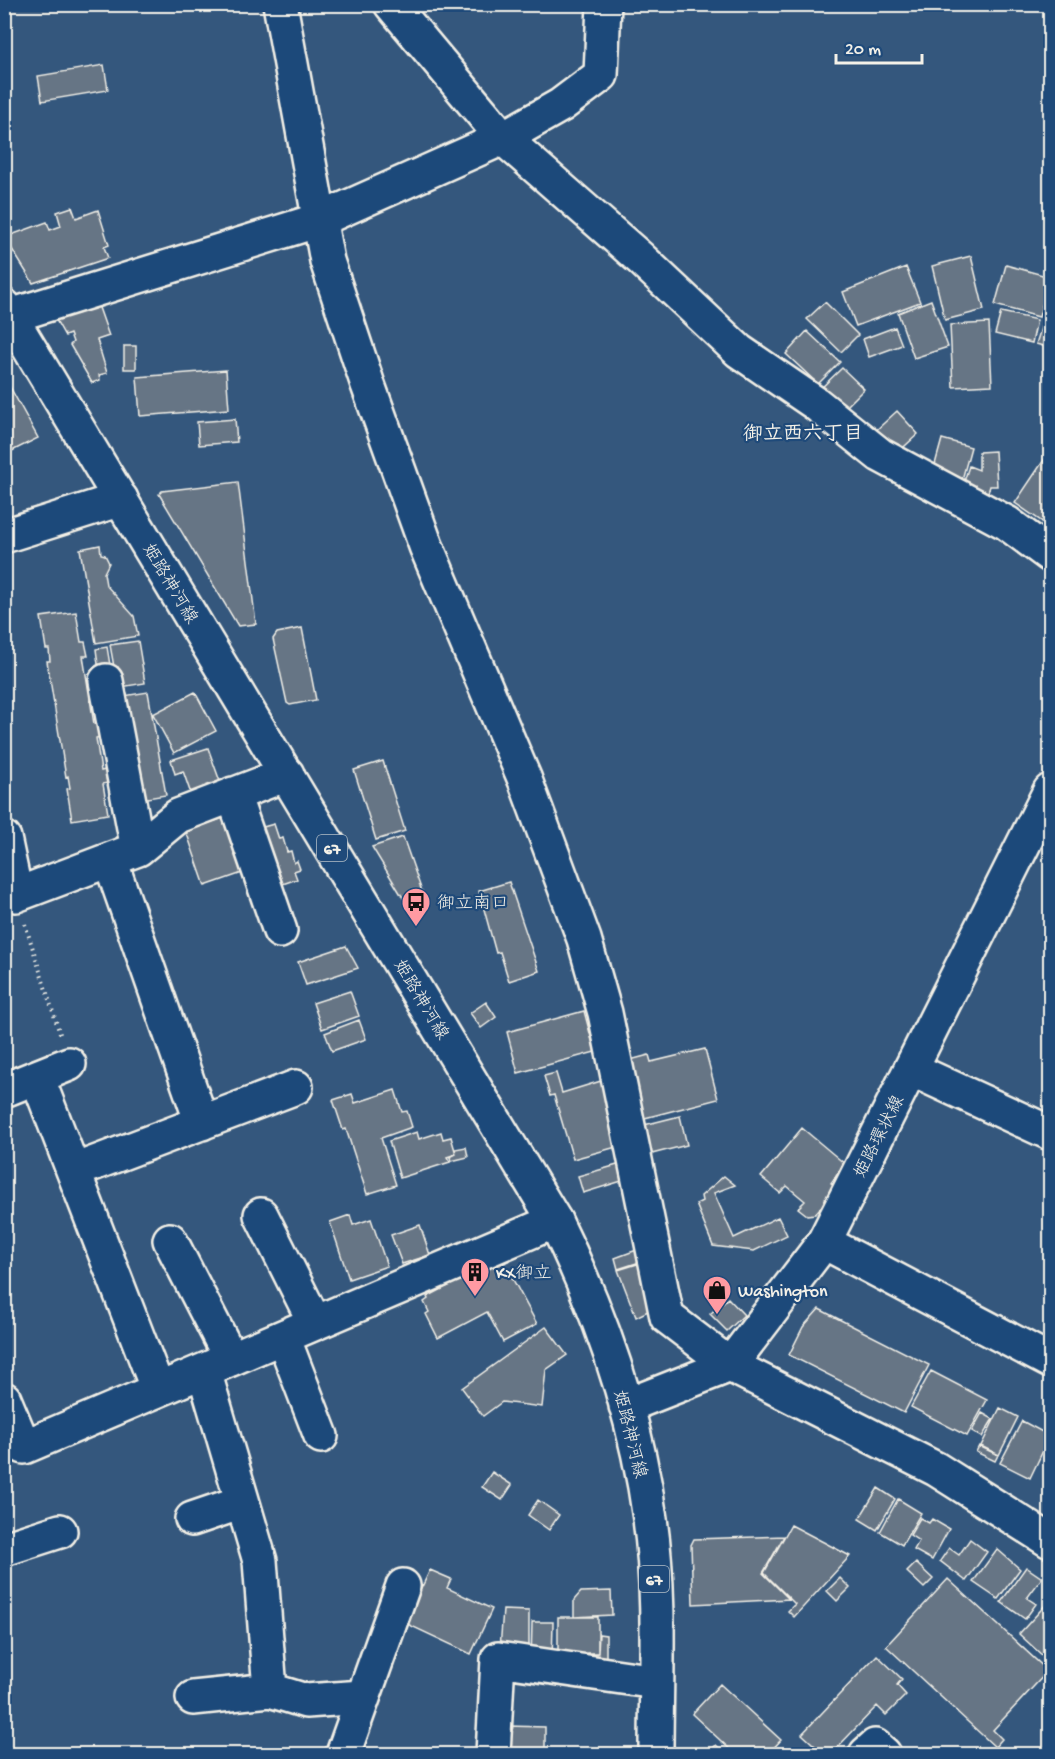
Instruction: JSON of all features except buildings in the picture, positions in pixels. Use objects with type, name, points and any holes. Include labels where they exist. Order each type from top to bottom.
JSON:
[{"type":"street","points":[[280,4],[327,261],[368,385],[426,546],[525,780],[585,939],[605,1013],[667,1317],[730,1365],[936,1469],[1050,1541]]},
{"type":"street","points":[[391,4],[503,138],[640,258],[739,351],[815,403],[880,455],[1007,524],[1050,555]]},
{"type":"street","points":[[6,313],[319,220],[503,138],[561,105],[601,75],[604,4]]},
{"type":"street","name":"姫路神河線","points":[[6,313],[121,499],[555,1221],[586,1285],[626,1406],[650,1520],[656,1682],[656,1755]]},
{"type":"street","points":[[4,536],[121,499]]},
{"type":"street","points":[[106,681],[124,855],[202,1123]]},
{"type":"street","points":[[4,838],[16,895],[124,855],[178,816],[287,774]]},
{"type":"street","name":"姫路環状線","points":[[730,1365],[824,1242],[1050,791]]},
{"type":"street","points":[[233,794],[280,931]]},
{"type":"street","points":[[4,1090],[69,1064]]},
{"type":"street","points":[[911,1069],[1050,1133]]},
{"type":"street","points":[[37,1077],[158,1390]]},
{"type":"street","points":[[74,1172],[296,1087]]},
{"type":"street","points":[[261,1215],[315,1323]]},
{"type":"street","points":[[4,1399],[14,1450],[555,1221]]},
{"type":"street","points":[[170,1240],[217,1365],[242,1502],[260,1561],[270,1690]]},
{"type":"street","points":[[824,1242],[1050,1361]]},
{"type":"street","points":[[282,1337],[321,1436]]},
{"type":"street","points":[[626,1406],[730,1365]]},
{"type":"street","points":[[192,1519],[242,1502]]},
{"type":"street","points":[[4,1549],[60,1531]]},
{"type":"street","points":[[343,1755],[403,1586]]},
{"type":"street","points":[[493,1755],[498,1659],[656,1682]]},
{"type":"street","points":[[193,1698],[270,1690],[306,1701],[363,1697]]},
{"type":"street","points":[[866,1755],[874,1746],[884,1755]]},
{"type":"path","points":[[16,895],[69,1064]]},
{"type":"place","name":"御立南口","points":[[416,928]]},
{"type":"place","name":"KX御立","points":[[475,1298]]},
{"type":"place","name":"Washington","points":[[717,1316]]},
{"type":"district","name":"御立西六丁目","points":[[803,432]]}]
